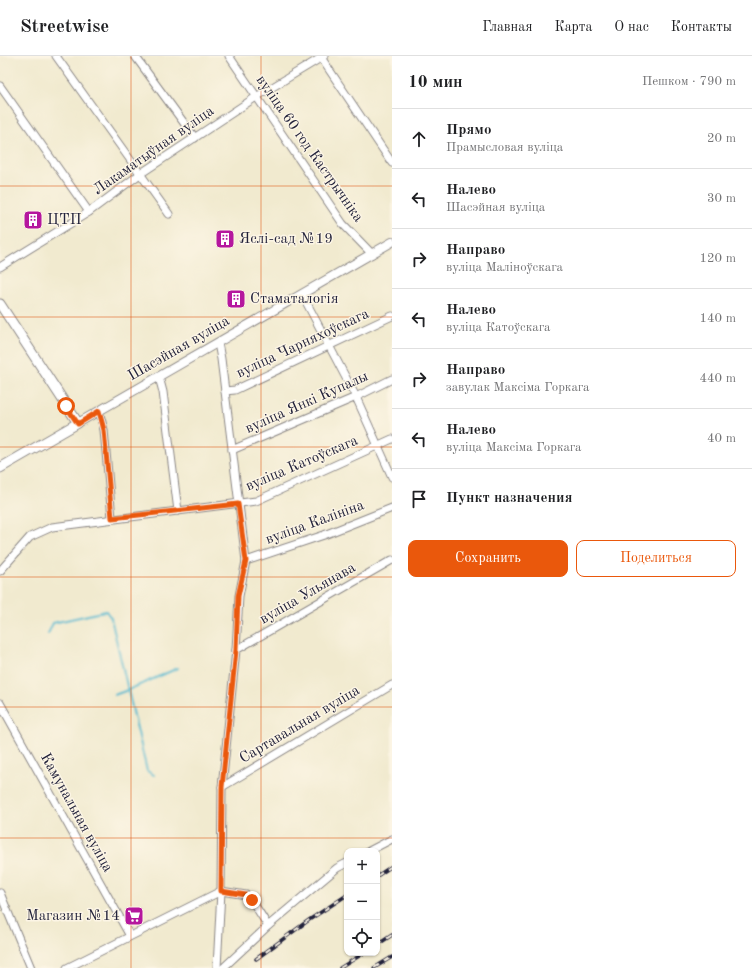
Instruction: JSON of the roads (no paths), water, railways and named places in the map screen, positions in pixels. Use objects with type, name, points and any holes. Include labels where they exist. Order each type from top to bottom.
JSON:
[{"type":"main road","points":[[0,304],[78,424]]},
{"type":"main road","name":"Шасэйная вуліца","points":[[0,468],[78,424]]},
{"type":"street","points":[[56,56],[169,214]]},
{"type":"street","points":[[135,56],[195,138]]},
{"type":"street","name":"вуліца 60 год Кастрычніка","points":[[229,56],[343,224],[372,254]]},
{"type":"street","points":[[322,57],[392,163]]},
{"type":"street","name":"Лакаматыўная вуліца","points":[[0,267],[89,212],[140,174],[256,97],[322,57]]},
{"type":"street","points":[[0,86],[89,212]]},
{"type":"street","name":"Шасэйная вуліца","points":[[78,424],[392,242]]},
{"type":"street","points":[[302,294],[356,397],[392,477]]},
{"type":"street","name":"вуліца Чарняхоўскага","points":[[224,392],[235,390],[392,316]]},
{"type":"street","points":[[217,968],[221,891],[222,787],[236,650],[238,596],[246,561],[218,343]]},
{"type":"street","points":[[159,377],[163,392],[178,512]]},
{"type":"street","name":"вуліца Янкі Купалы","points":[[232,450],[356,397],[392,379]]},
{"type":"street","points":[[99,411],[104,430],[112,518]]},
{"type":"street","name":"вуліца Катоўскага","points":[[0,571],[30,537],[52,527],[112,518],[178,512],[256,501],[392,440]]},
{"type":"street","name":"вуліца Калініна","points":[[246,561],[324,535],[392,508]]},
{"type":"street","name":"вуліца Ульянава","points":[[236,650],[392,560]]},
{"type":"street","name":"Сартавальная вуліца","points":[[222,787],[392,685]]},
{"type":"street","name":"Камунальная вуліца","points":[[0,703],[130,936]]},
{"type":"street","points":[[375,848],[392,839]]},
{"type":"street","points":[[222,968],[268,926],[337,868],[344,864]]},
{"type":"street","points":[[67,968],[221,891],[246,895],[252,900],[268,926]]},
{"type":"street","points":[[0,893],[31,968]]},
{"type":"waterway","points":[[48,634],[53,623],[106,611],[111,618],[147,771],[154,775]]},
{"type":"waterway","points":[[114,695],[178,668]]},
{"type":"railway","points":[[380,874],[392,866]]},
{"type":"railway","points":[[256,959],[309,920],[344,897]]},
{"type":"railway","points":[[380,943],[392,935]]},
{"type":"railway","points":[[340,968],[359,956]]},
{"type":"railway","points":[[374,968],[392,957]]},
{"type":"place","name":"ЦТП","points":[[33,220]]},
{"type":"place","name":"Яслі-сад №19","points":[[225,239]]},
{"type":"place","name":"Стаматалогія","points":[[236,299]]},
{"type":"place","name":"Магазин №14","points":[[134,916]]}]
